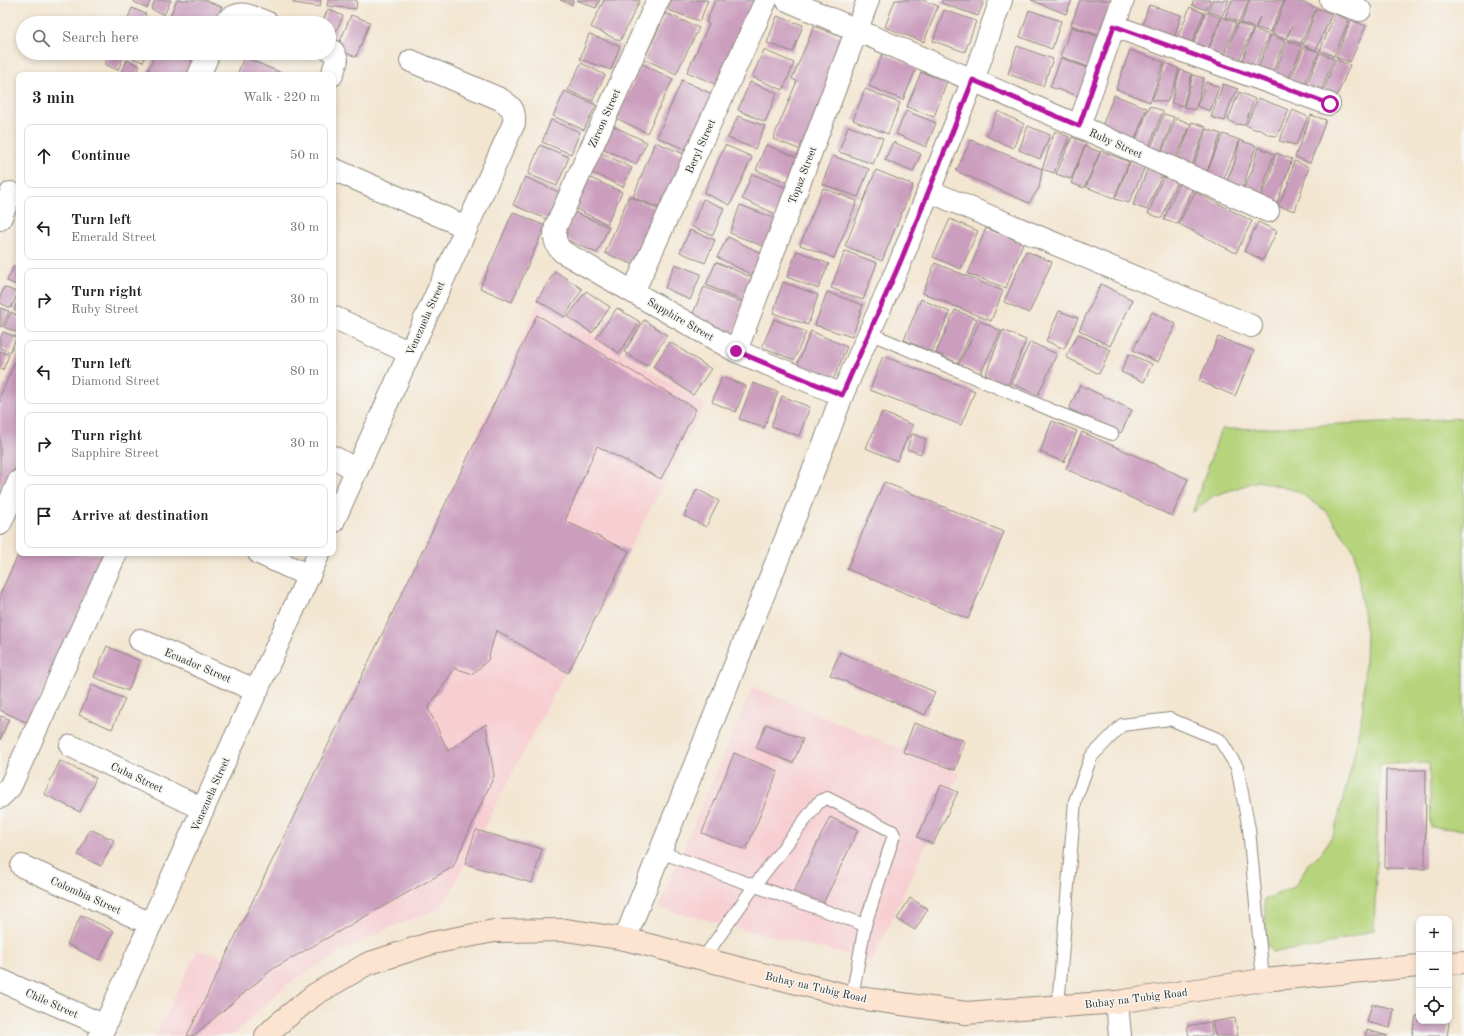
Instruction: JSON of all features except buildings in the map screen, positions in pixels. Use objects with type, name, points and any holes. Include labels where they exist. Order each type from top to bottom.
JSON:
[{"type":"main road","name":"Buhay na Tubig Road","points":[[266,1036],[277,1025],[314,995],[367,964],[432,943],[494,931],[566,930],[625,939],[852,998],[966,1013],[1117,1002],[1262,980],[1416,966]]},
{"type":"main road","points":[[1452,963],[1464,962]]},
{"type":"street","name":"Zircon Street","points":[[554,237],[556,226],[561,214],[658,0]]},
{"type":"street","name":"Beryl Street","points":[[633,292],[766,0]]},
{"type":"street","name":"Ruby Street","points":[[787,0],[1079,126],[1268,211]]},
{"type":"street","name":"Topaz Street","points":[[736,351],[868,0]]},
{"type":"street","points":[[625,939],[826,439],[842,395],[870,333],[929,191],[973,80],[1001,0]]},
{"type":"street","points":[[1079,126],[1122,0]]},
{"type":"street","points":[[1331,0],[1360,10]]},
{"type":"street","points":[[239,16],[246,14],[251,16]]},
{"type":"street","points":[[1114,26],[1330,104]]},
{"type":"street","points":[[333,72],[337,60],[336,58]]},
{"type":"street","points":[[201,72],[206,60]]},
{"type":"street","name":"Venezuela Street","points":[[336,516],[514,122],[514,113],[509,105],[500,99],[411,61]]},
{"type":"street","points":[[336,170],[466,227]]},
{"type":"street","points":[[929,191],[1251,326]]},
{"type":"street","points":[[0,219],[11,193]]},
{"type":"street","name":"Sapphire Street","points":[[554,237],[557,246],[563,252],[736,351],[842,395]]},
{"type":"street","points":[[336,318],[410,353]]},
{"type":"street","points":[[336,460],[357,470]]},
{"type":"street","points":[[0,524],[16,488]]},
{"type":"street","points":[[0,797],[10,787],[115,556]]},
{"type":"street","points":[[266,556],[309,576]]},
{"type":"street","name":"Venezuela Street","points":[[102,1031],[318,556]]},
{"type":"street","name":"Ecuador Street","points":[[140,640],[257,691]]},
{"type":"street","name":"Cuba Street","points":[[71,746],[203,809]]},
{"type":"street","name":"Colombia Street","points":[[22,866],[151,924]]},
{"type":"street","name":"Chile Street","points":[[0,980],[102,1031]]},
{"type":"street","points":[[1117,1002],[1120,1036]]},
{"type":"lane","points":[[870,333],[1058,413],[1112,434]]},
{"type":"lane","points":[[1058,1006],[1075,801],[1091,757],[1122,725],[1170,719],[1220,740],[1237,767],[1249,829],[1262,980]]},
{"type":"lane","points":[[703,959],[755,885],[818,804],[827,798],[892,831],[894,835],[865,924],[852,998]]},
{"type":"lane","points":[[660,852],[865,924]]},
{"type":"shaded area","points":[[539,302],[705,404],[449,895],[442,908],[392,927],[341,952],[287,984],[232,1036],[155,1036],[198,950],[232,959]]},
{"type":"shaded area","points":[[753,687],[960,774],[872,961],[658,908]]},
{"type":"green space","points":[[1464,418],[1464,830],[1431,827],[1429,763],[1380,764],[1374,930],[1317,947],[1272,952],[1267,943],[1264,900],[1295,886],[1308,864],[1321,853],[1334,833],[1352,765],[1363,709],[1366,634],[1355,552],[1326,511],[1298,491],[1258,481],[1213,496],[1192,513],[1221,429]]},
{"type":"route","points":[[736,351],[842,395],[902,258],[973,80],[1079,126],[1114,26],[1330,104]]}]
